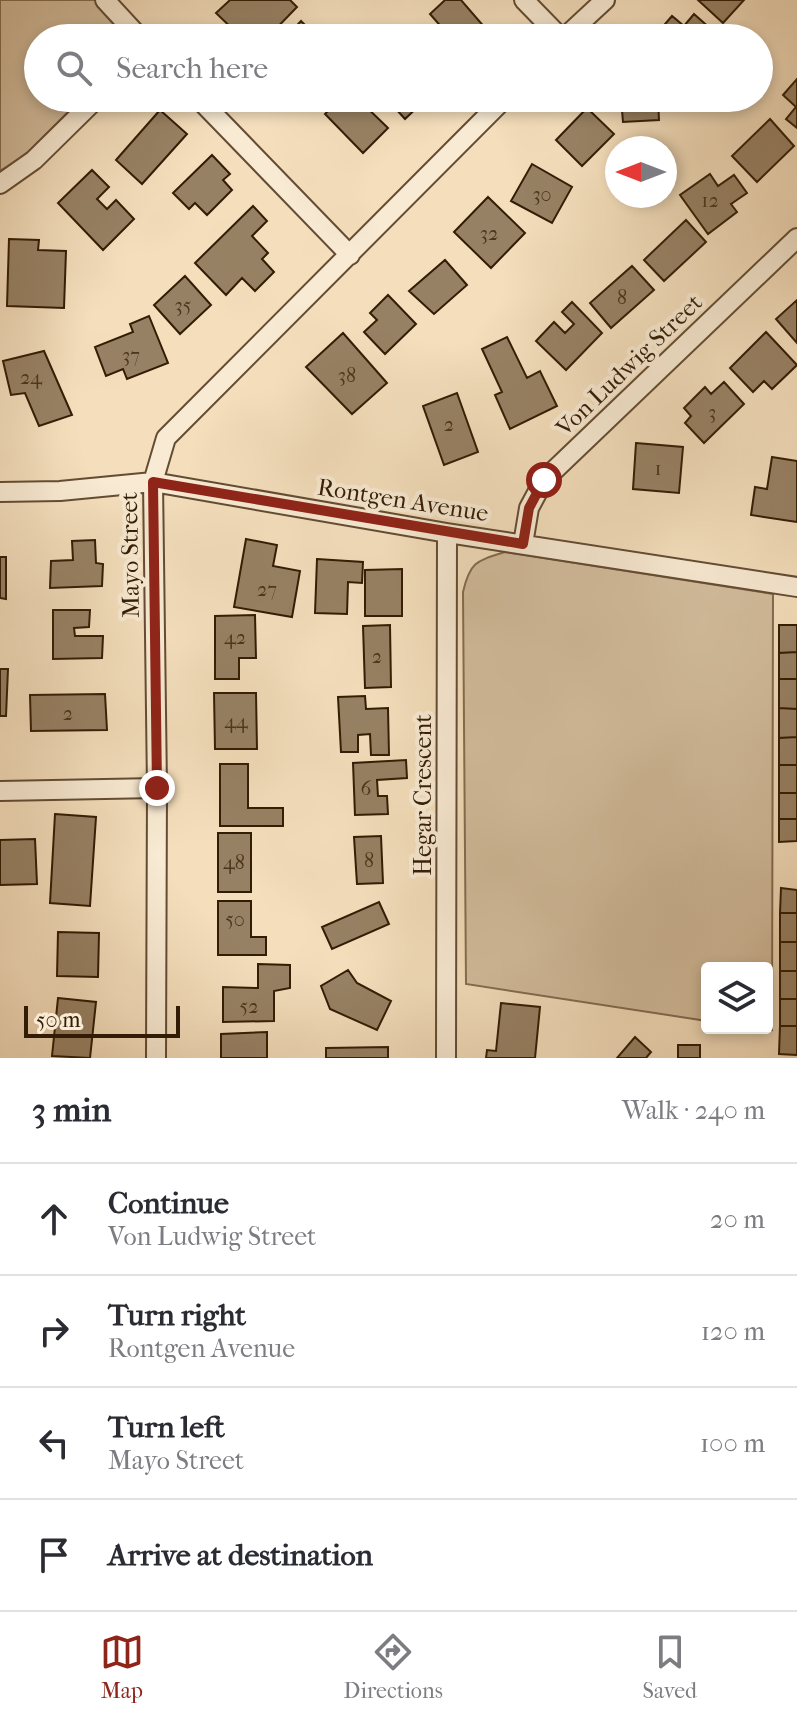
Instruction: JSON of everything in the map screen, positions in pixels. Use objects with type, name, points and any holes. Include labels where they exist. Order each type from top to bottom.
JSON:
[{"type":"street","points":[[105,0],[127,24]]},
{"type":"street","points":[[524,0],[548,24]]},
{"type":"street","points":[[578,24],[605,0]]},
{"type":"street","points":[[0,184],[34,160],[83,112]]},
{"type":"street","points":[[212,112],[350,255]]},
{"type":"street","name":"Mayo Street","points":[[156,1058],[157,788],[153,482],[166,438],[491,112]]},
{"type":"street","name":"Von Ludwig Street","points":[[523,544],[529,508],[544,480],[797,238]]},
{"type":"street","name":"Rontgen Avenue","points":[[0,492],[60,491],[153,482],[447,533],[797,587]]},
{"type":"street","name":"Hegar Crescent","points":[[446,1058],[447,533]]},
{"type":"street","points":[[0,791],[157,788]]},
{"type":"shaded area","points":[[0,0],[100,0],[120,24],[24,24],[24,112],[68,112],[23,157],[0,171]]},
{"type":"shaded area","points":[[505,552],[773,594],[772,962],[701,962],[701,1020],[466,984],[463,592],[468,574],[476,564]]},
{"type":"building","points":[[230,0],[290,0],[297,7],[281,24],[227,24],[216,13]]},
{"type":"building","points":[[445,0],[461,0],[482,24],[439,24],[430,14]]},
{"type":"building","points":[[698,0],[744,0],[723,23]]},
{"type":"building","points":[[694,14],[705,24],[686,24]]},
{"type":"building","points":[[672,16],[682,24],[665,24]]},
{"type":"building","points":[[797,79],[797,128],[786,119],[796,107],[783,95]]},
{"type":"building","points":[[158,112],[162,112],[187,134],[142,184],[116,160]]},
{"type":"building","points":[[371,112],[388,128],[363,153],[325,114]]},
{"type":"building","points":[[399,112],[412,112],[405,119]]},
{"type":"building","points":[[583,112],[591,112],[614,134],[605,136],[605,143],[582,166],[556,140]]},
{"type":"building","points":[[622,112],[659,112],[659,120],[623,122]]},
{"type":"building","points":[[770,119],[794,146],[757,182],[732,156]]},
{"type":"building","points":[[212,155],[230,174],[223,180],[232,190],[207,215],[195,203],[189,209],[173,193]]},
{"type":"building","points":[[532,164],[572,187],[552,223],[511,201]]},
{"type":"building","points":[[92,170],[109,187],[97,199],[107,209],[116,200],[134,219],[103,250],[58,203]]},
{"type":"building","points":[[710,174],[718,186],[734,175],[747,193],[731,204],[737,212],[708,234],[680,195]]},
{"type":"building","points":[[488,197],[525,233],[491,268],[454,232]]},
{"type":"building","points":[[253,206],[267,221],[252,236],[268,253],[262,259],[274,272],[255,291],[242,278],[226,295],[195,263]]},
{"type":"building","points":[[686,220],[706,242],[664,281],[644,260]]},
{"type":"building","points":[[9,239],[39,240],[38,250],[66,251],[64,308],[7,306]]},
{"type":"building","points":[[445,260],[467,285],[434,314],[409,291]]},
{"type":"building","points":[[632,266],[654,290],[611,328],[590,303]]},
{"type":"building","points":[[185,276],[211,305],[180,334],[154,305]]},
{"type":"building","points":[[388,295],[416,324],[385,354],[364,332],[377,320],[370,313]]},
{"type":"building","points":[[797,300],[797,343],[776,319]]},
{"type":"building","points":[[572,302],[602,333],[566,370],[536,341],[554,322],[565,333],[574,324],[562,312]]},
{"type":"building","points":[[149,316],[168,363],[127,379],[123,369],[106,376],[95,347],[133,332],[130,324]]},
{"type":"building","points":[[766,332],[797,365],[772,389],[764,381],[753,392],[730,368]]},
{"type":"building","points":[[343,333],[387,383],[352,414],[306,367]]},
{"type":"building","points":[[507,337],[527,378],[540,371],[557,406],[510,429],[495,395],[502,392],[482,349]]},
{"type":"building","points":[[44,351],[72,415],[39,426],[25,393],[11,395],[3,361]]},
{"type":"building","points":[[724,382],[744,404],[704,443],[685,423],[691,416],[684,408],[705,387],[711,394]]},
{"type":"building","points":[[457,393],[478,452],[444,465],[423,406]]},
{"type":"building","points":[[636,443],[683,447],[679,493],[633,489]]},
{"type":"building","points":[[772,457],[797,461],[797,522],[751,515],[755,487],[767,489]]},
{"type":"building","points":[[246,539],[277,545],[273,566],[300,571],[292,617],[234,607]]},
{"type":"building","points":[[95,540],[96,563],[103,564],[102,586],[50,588],[51,561],[73,560],[72,541]]},
{"type":"building","points":[[0,557],[6,557],[6,599],[0,598]]},
{"type":"building","points":[[317,559],[363,562],[362,583],[348,582],[347,614],[315,613]]},
{"type":"building","points":[[402,569],[402,616],[365,616],[365,570]]},
{"type":"building","points":[[53,610],[90,610],[89,627],[74,628],[75,636],[103,636],[102,658],[53,659]]},
{"type":"building","points":[[255,615],[256,658],[239,658],[239,679],[215,679],[215,616]]},
{"type":"building","points":[[390,625],[391,687],[365,688],[363,626]]},
{"type":"building","points":[[779,625],[797,625],[797,652],[779,653]]},
{"type":"building","points":[[797,652],[797,679],[779,679],[779,653]]},
{"type":"building","points":[[0,669],[8,669],[6,716],[0,716]]},
{"type":"building","points":[[779,679],[797,679],[797,709],[779,708]]},
{"type":"building","points":[[214,693],[256,693],[257,749],[215,749]]},
{"type":"building","points":[[105,694],[107,730],[31,731],[30,695]]},
{"type":"building","points":[[365,696],[366,709],[388,708],[389,755],[371,755],[370,734],[358,735],[358,752],[341,752],[338,697]]},
{"type":"building","points":[[779,708],[797,709],[797,737],[779,738]]},
{"type":"building","points":[[797,737],[797,765],[779,765],[779,738]]},
{"type":"building","points":[[406,760],[407,778],[377,780],[378,796],[387,796],[388,814],[355,815],[353,763]]},
{"type":"building","points":[[220,764],[248,764],[248,808],[283,808],[283,826],[220,826]]},
{"type":"building","points":[[779,765],[797,765],[797,793],[779,793]]},
{"type":"building","points":[[779,793],[797,793],[797,819],[779,819]]},
{"type":"building","points":[[55,814],[96,817],[90,906],[50,903]]},
{"type":"building","points":[[779,819],[797,819],[797,841],[779,842]]},
{"type":"building","points":[[218,833],[251,833],[251,892],[218,892]]},
{"type":"building","points":[[381,836],[383,883],[357,884],[354,837]]},
{"type":"building","points":[[35,839],[37,884],[0,885],[0,840]]},
{"type":"building","points":[[781,888],[797,890],[797,913],[780,913]]},
{"type":"building","points":[[218,901],[251,901],[251,937],[266,937],[266,955],[218,955]]},
{"type":"building","points":[[379,902],[389,924],[332,949],[322,927]]},
{"type":"building","points":[[780,913],[797,913],[797,942],[780,942]]},
{"type":"building","points":[[58,932],[99,933],[98,977],[57,976]]},
{"type":"building","points":[[780,942],[797,942],[797,971],[780,971]]},
{"type":"building","points":[[258,964],[290,965],[290,988],[274,991],[274,1021],[223,1022],[223,987],[258,988]]},
{"type":"building","points":[[348,970],[357,983],[391,1001],[377,1030],[330,1009],[321,986]]},
{"type":"building","points":[[780,971],[797,971],[797,999],[780,999]]},
{"type":"building","points":[[58,998],[96,1002],[90,1058],[52,1056]]},
{"type":"building","points":[[780,999],[797,999],[797,1026],[780,1026]]},
{"type":"building","points":[[501,1003],[540,1007],[535,1058],[486,1058],[487,1050],[496,1051]]},
{"type":"building","points":[[780,1026],[797,1026],[797,1055],[779,1054]]},
{"type":"building","points":[[267,1032],[267,1058],[221,1058],[221,1034]]},
{"type":"building","points":[[635,1037],[651,1052],[646,1058],[617,1058]]},
{"type":"building","points":[[678,1045],[700,1045],[700,1058],[678,1058]]},
{"type":"building","points":[[388,1047],[388,1058],[326,1058],[326,1048]]},
{"type":"route","points":[[157,788],[153,482],[523,544],[529,508],[544,480]]}]
